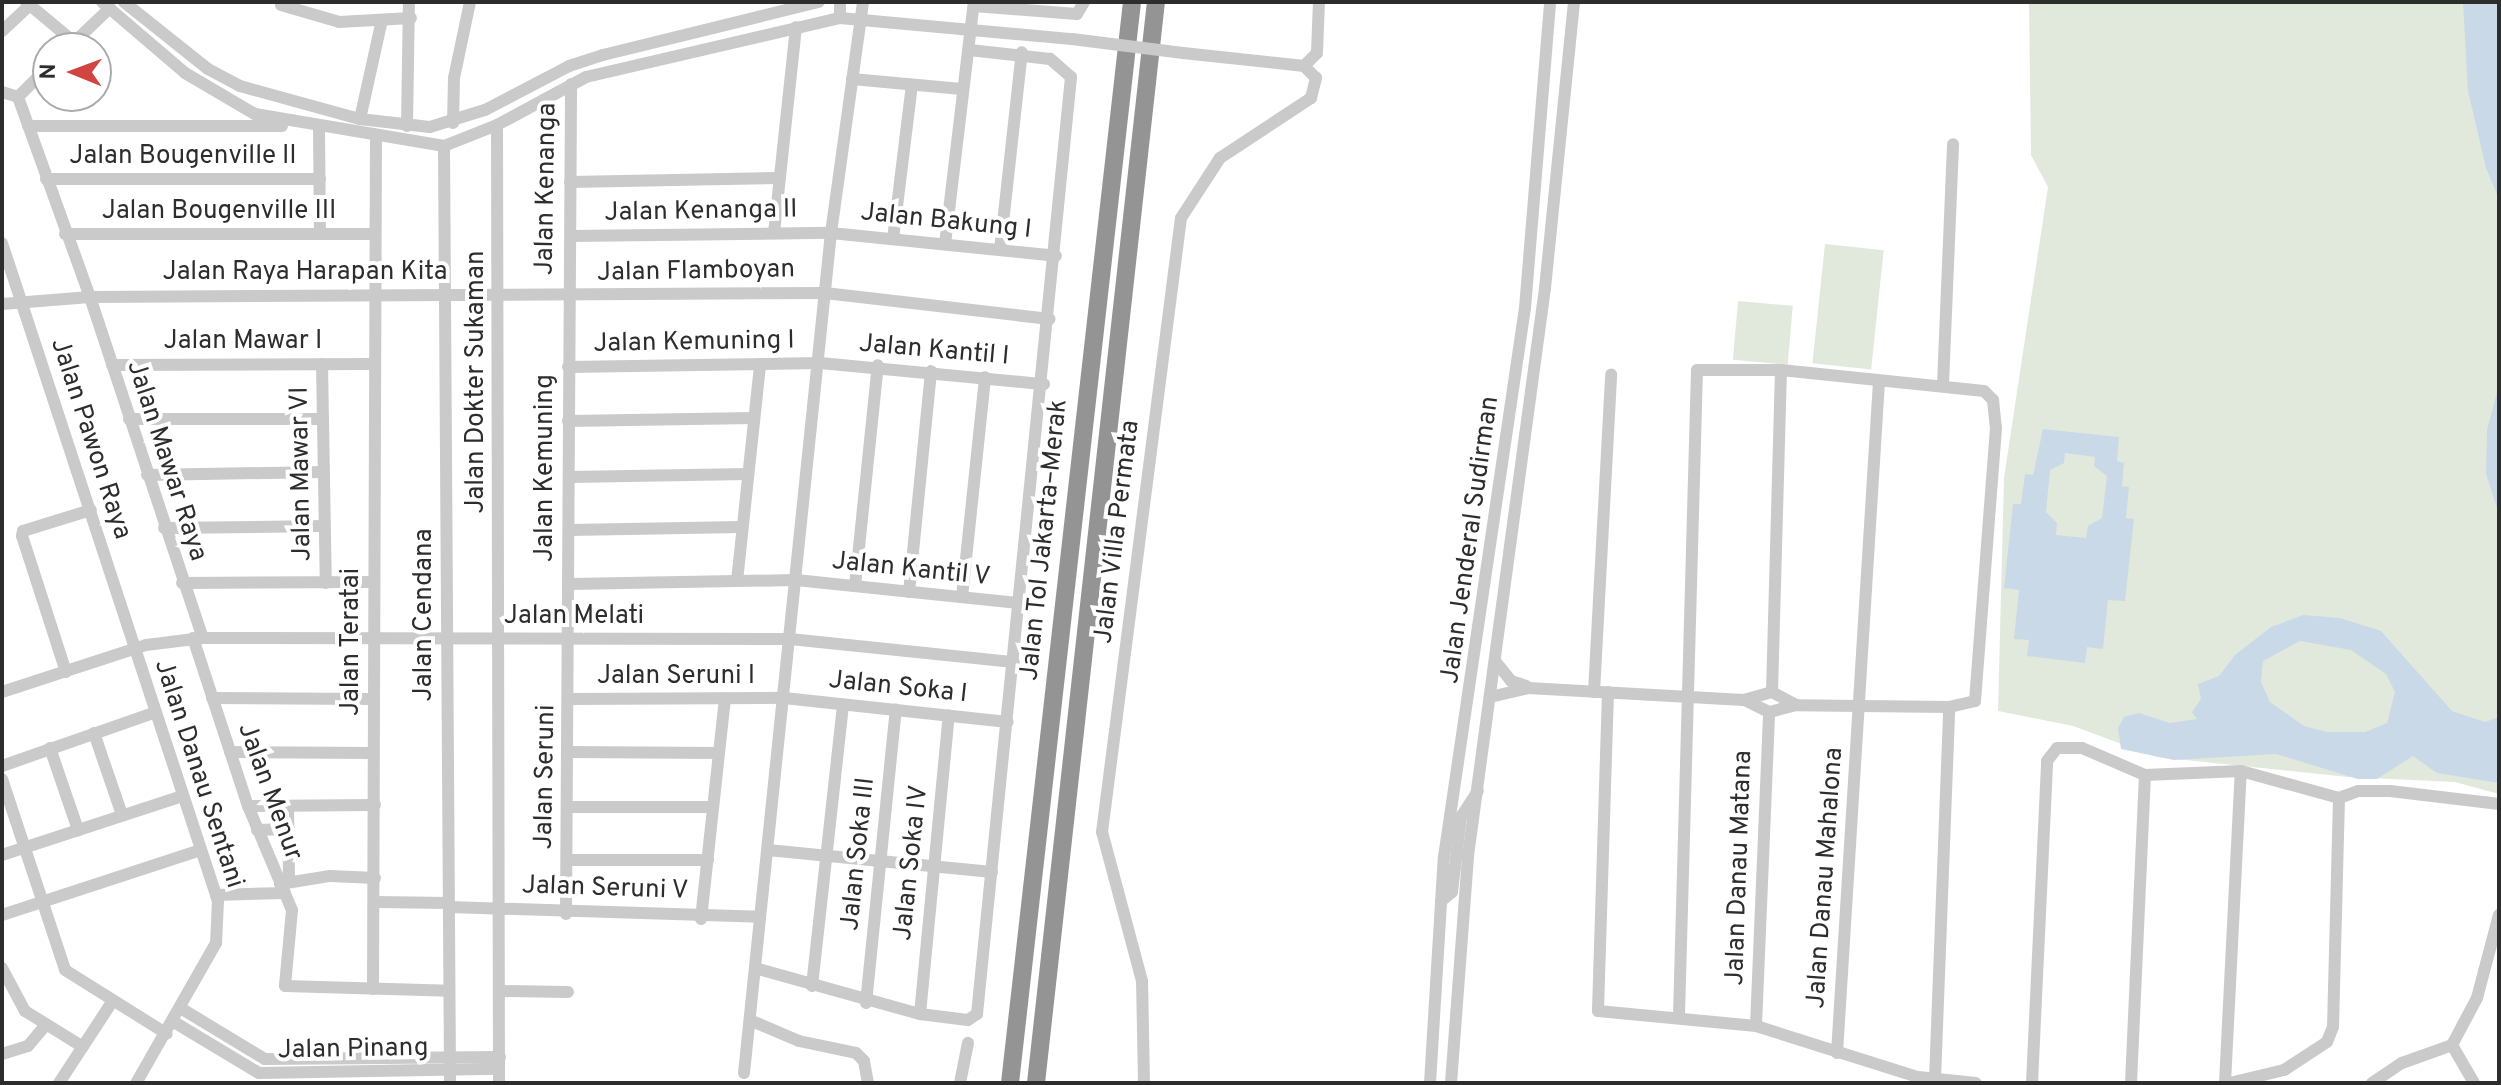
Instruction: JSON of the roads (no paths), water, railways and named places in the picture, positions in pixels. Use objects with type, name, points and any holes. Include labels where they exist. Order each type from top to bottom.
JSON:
[{"type":"highway","name":"Jalan Tol Jakarta–Merak","points":[[1010,1083],[1132,2]]},
{"type":"highway","name":"Jalan Tol Jakarta–Merak","points":[[1036,1083],[1156,2]]},
{"type":"street","points":[[124,2],[208,69],[240,86],[360,119],[407,126],[453,123],[580,62],[819,2]]},
{"type":"street","points":[[407,126],[409,2]]},
{"type":"street","points":[[453,123],[454,78],[470,2]]},
{"type":"street","points":[[840,2],[840,18]]},
{"type":"street","points":[[744,1073],[752,1021],[831,233],[863,2]]},
{"type":"street","points":[[945,244],[974,4],[1026,6],[1077,14],[1084,2]]},
{"type":"street","points":[[1316,78],[1319,2]]},
{"type":"street","name":"Jalan Jenderal Sudirman","points":[[1430,1083],[1441,901],[1523,324],[1550,2]]},
{"type":"street","name":"Jalan Jenderal Sudirman","points":[[1451,1083],[1478,791],[1543,304],[1574,2]]},
{"type":"street","points":[[2,31],[28,4],[57,32]]},
{"type":"street","points":[[82,32],[106,5],[209,91],[255,114],[376,138],[444,146],[497,125],[571,84],[796,27],[860,16],[1304,66],[1316,78]]},
{"type":"street","points":[[281,5],[318,19],[411,18]]},
{"type":"street","points":[[360,119],[381,44],[382,20]]},
{"type":"street","points":[[774,233],[796,27]]},
{"type":"street","name":"Jalan Bakung I","points":[[920,1014],[968,1020],[977,1014],[1044,384],[1071,77],[1050,59],[1022,52],[970,50]]},
{"type":"street","points":[[1000,250],[1022,52]]},
{"type":"street","points":[[1304,66],[1317,53]]},
{"type":"street","name":"Jalan Villa Permata","points":[[1141,1083],[1142,981],[1102,832],[1181,218],[1220,158],[1311,98],[1316,78]]},
{"type":"street","points":[[852,79],[962,89]]},
{"type":"street","points":[[2,92],[18,97],[32,83]]},
{"type":"street","name":"Jalan Kenanga","points":[[567,295],[571,236],[571,84]]},
{"type":"street","points":[[893,239],[912,85]]},
{"type":"street","name":"Jalan Mawar Raya","points":[[18,97],[90,297],[198,638]]},
{"type":"street","points":[[28,126],[297,124]]},
{"type":"street","name":"Jalan Dokter Sukaman","points":[[497,125],[500,639]]},
{"type":"street","points":[[319,127],[320,234]]},
{"type":"street","name":"Jalan Teratai","points":[[373,989],[376,138]]},
{"type":"street","points":[[1943,384],[1953,144]]},
{"type":"street","name":"Jalan Cendana","points":[[444,146],[449,1070]]},
{"type":"street","points":[[570,182],[780,178]]},
{"type":"street","name":"Jalan Bougenville II","points":[[46,179],[320,179]]},
{"type":"street","name":"Jalan Bakung I","points":[[831,233],[1056,256]]},
{"type":"street","name":"Jalan Kenanga II","points":[[571,236],[831,233]]},
{"type":"street","name":"Jalan Bougenville III","points":[[65,234],[374,234]]},
{"type":"street","name":"Jalan Pawon Raya","points":[[2,243],[134,649]]},
{"type":"street","name":"Jalan Flamboyan","points":[[567,295],[825,293],[1049,319]]},
{"type":"street","name":"Jalan Raya Harapan Kita","points":[[2,304],[20,299],[90,297],[567,295]]},
{"type":"street","name":"Jalan Kemuning","points":[[567,295],[569,641]]},
{"type":"street","name":"Jalan Kemuning I","points":[[568,367],[820,363]]},
{"type":"street","name":"Jalan Kantil I","points":[[820,363],[878,365],[1044,384]]},
{"type":"street","name":"Jalan Mawar VI","points":[[322,364],[326,583]]},
{"type":"street","name":"Jalan Mawar I","points":[[112,365],[374,364]]},
{"type":"street","points":[[737,581],[760,364]]},
{"type":"street","points":[[855,586],[878,365]]},
{"type":"street","points":[[1679,1015],[1685,698],[1697,370],[1781,370],[1879,381],[1943,384],[1984,391],[1996,413],[1977,696],[1972,703],[1949,707],[1796,705],[1769,712],[1744,700]]},
{"type":"street","points":[[1772,692],[1781,370]]},
{"type":"street","points":[[909,592],[931,371]]},
{"type":"street","points":[[1611,374],[1601,692],[1596,1005],[1606,1015],[1679,1015],[1756,1026],[1837,1053],[1935,1079],[1976,1083]]},
{"type":"street","points":[[962,597],[985,377]]},
{"type":"street","name":"Jalan Danau Mahalona","points":[[1837,1053],[1879,381]]},
{"type":"street","points":[[568,421],[754,418]]},
{"type":"street","points":[[129,419],[323,419]]},
{"type":"street","points":[[147,475],[323,472]]},
{"type":"street","points":[[569,477],[748,474]]},
{"type":"street","points":[[66,672],[22,536],[23,531],[91,510]]},
{"type":"street","points":[[164,528],[323,526]]},
{"type":"street","points":[[569,530],[742,527]]},
{"type":"street","name":"Jalan Kantil V","points":[[569,584],[796,580],[1020,603]]},
{"type":"street","points":[[182,583],[374,582]]},
{"type":"street","name":"Jalan Melati","points":[[2,692],[134,649],[198,638],[790,639],[1014,662]]},
{"type":"street","name":"Jalan Menur","points":[[198,638],[212,698],[248,806],[284,886],[216,895]]},
{"type":"street","points":[[499,1083],[500,639]]},
{"type":"street","name":"Jalan Seruni","points":[[566,911],[569,641]]},
{"type":"street","name":"Jalan Danau Sentani","points":[[134,649],[216,895],[216,943],[182,1009],[136,1083]]},
{"type":"street","points":[[1495,661],[1511,681],[1528,688]]},
{"type":"street","points":[[1490,697],[1528,688],[1744,700],[1772,692],[1796,705]]},
{"type":"street","points":[[212,698],[373,699]]},
{"type":"street","points":[[702,917],[725,698]]},
{"type":"street","name":"Jalan Seruni I","points":[[569,699],[784,698]]},
{"type":"street","name":"Jalan Soka I","points":[[784,698],[1008,722]]},
{"type":"street","points":[[812,986],[843,705]]},
{"type":"street","points":[[1935,1079],[1949,707]]},
{"type":"street","name":"Jalan Soka III","points":[[866,1003],[896,710]]},
{"type":"street","points":[[2,766],[156,712]]},
{"type":"street","name":"Jalan Danau Matana","points":[[1756,1026],[1769,712]]},
{"type":"street","name":"Jalan Soka IV","points":[[920,1014],[949,715]]},
{"type":"street","points":[[94,733],[122,815]]},
{"type":"street","points":[[50,748],[78,830]]},
{"type":"street","points":[[2032,1083],[2047,761],[2057,748],[2082,748],[2145,775],[2241,771],[2339,798],[2358,791],[2390,791],[2499,804]]},
{"type":"street","points":[[230,752],[373,753]]},
{"type":"street","points":[[567,752],[719,753]]},
{"type":"street","points":[[2241,771],[2228,1083],[2284,1070],[2331,1036],[2339,798]]},
{"type":"street","points":[[2131,1083],[2145,775]]},
{"type":"street","points":[[2,779],[65,970],[167,1034]]},
{"type":"street","points":[[1441,901],[1452,892],[1461,817],[1478,791]]},
{"type":"street","points":[[2,855],[182,796]]},
{"type":"street","points":[[248,806],[375,805]]},
{"type":"street","points":[[288,806],[284,886],[292,910],[285,986],[449,991]]},
{"type":"street","points":[[567,807],[713,807]]},
{"type":"street","points":[[257,830],[288,829]]},
{"type":"street","points":[[2,915],[201,850]]},
{"type":"street","points":[[768,850],[992,872]]},
{"type":"street","points":[[567,860],[708,860]]},
{"type":"street","points":[[284,886],[375,878]]},
{"type":"street","name":"Jalan Seruni V","points":[[375,902],[760,920]]},
{"type":"street","points":[[2372,1083],[2402,1063],[2452,1045],[2477,998],[2499,915]]},
{"type":"street","points":[[755,968],[866,1003],[920,1014]]},
{"type":"street","points":[[2,970],[21,1006],[44,1027],[83,1047]]},
{"type":"street","points":[[500,991],[568,992]]},
{"type":"street","points":[[59,1083],[112,1002]]},
{"type":"street","name":"Jalan Pinang","points":[[182,1009],[259,1058],[368,1072]]},
{"type":"street","points":[[752,1021],[799,1041],[856,1053],[864,1061],[868,1083]]},
{"type":"street","name":"Jalan Pinang","points":[[174,1022],[253,1072],[368,1072],[409,1065],[449,1070],[500,1063]]},
{"type":"street","points":[[2,1054],[28,1046],[44,1027]]},
{"type":"street","points":[[960,1083],[968,1043]]},
{"type":"street","points":[[2452,1045],[2474,1083]]},
{"type":"water","points":[[2463,2],[2499,2],[2499,199],[2486,168],[2468,91]]},
{"type":"water","points":[[2499,385],[2499,514],[2486,474],[2487,430]]},
{"type":"water","points":[[2043,429],[2119,437],[2117,461],[2124,463],[2122,486],[2129,487],[2126,518],[2134,519],[2125,601],[2108,600],[2103,649],[2087,647],[2085,663],[2027,656],[2029,640],[2014,639],[2019,590],[2004,588],[2013,504],[2021,504],[2025,474],[2033,475]],"holes":[[[2065,453],[2095,457],[2094,466],[2107,476],[2102,518],[2088,526],[2086,538],[2056,535],[2057,523],[2046,512],[2050,470],[2064,463]]]},
{"type":"water","points":[[2303,615],[2340,618],[2381,631],[2452,711],[2485,722],[2499,717],[2499,783],[2437,773],[2413,756],[2377,779],[2358,779],[2276,754],[2174,760],[2121,749],[2118,728],[2124,717],[2139,713],[2170,723],[2197,719],[2192,712],[2201,699],[2198,684],[2219,676],[2235,655],[2271,627]],"holes":[[[2300,641],[2351,650],[2386,674],[2395,692],[2387,723],[2365,732],[2327,732],[2304,726],[2270,702],[2261,682],[2263,661]]]}]
